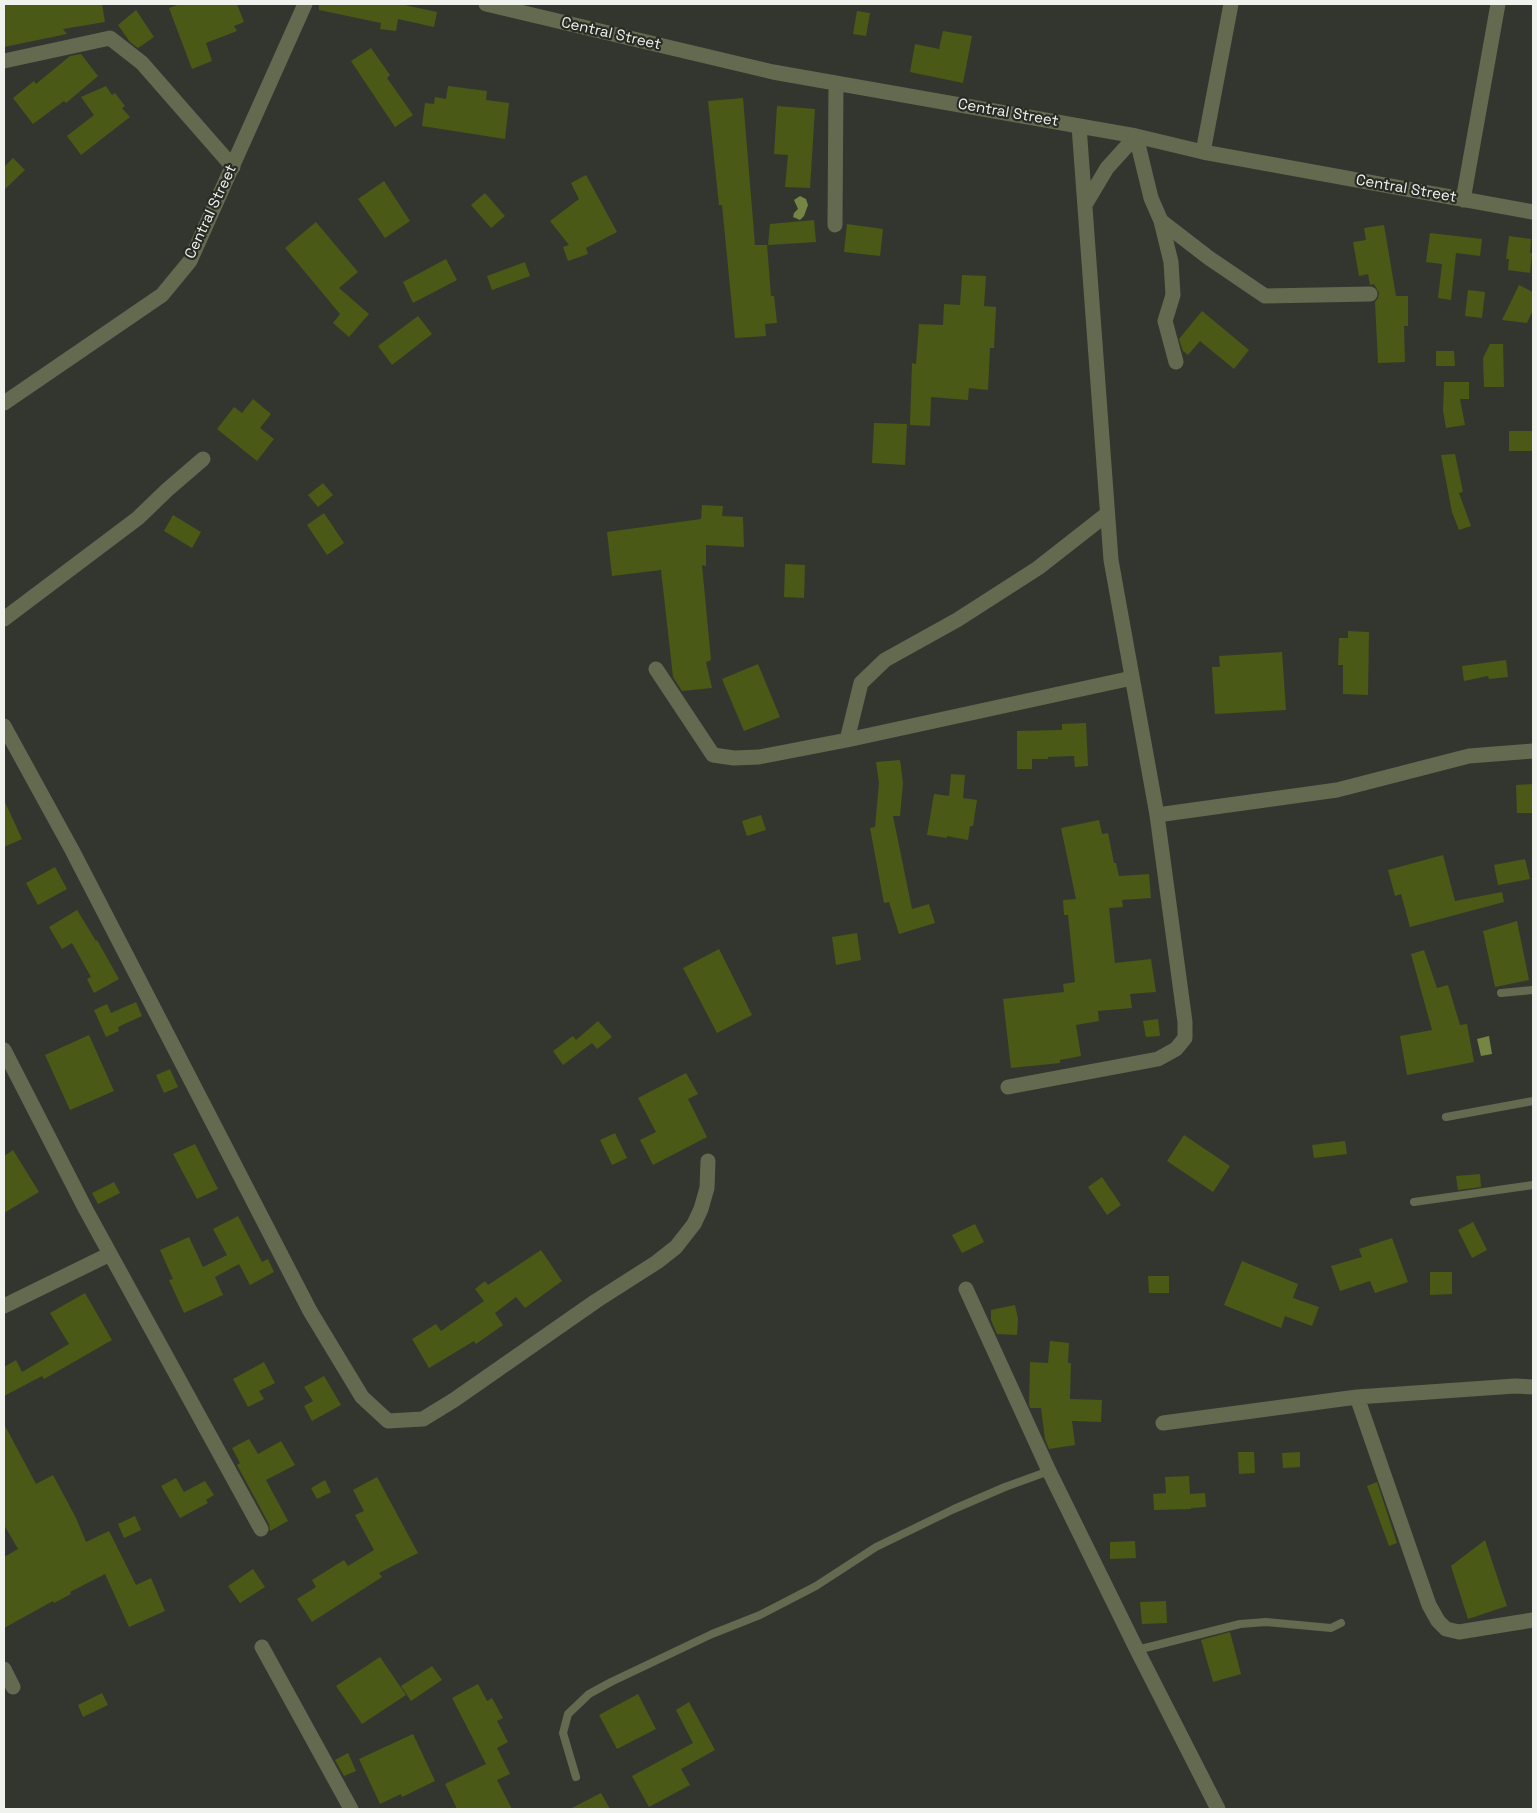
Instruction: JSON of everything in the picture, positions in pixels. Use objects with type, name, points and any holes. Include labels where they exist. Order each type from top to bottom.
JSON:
[{"type":"street","name":"Central Street","points":[[4,403],[162,295],[190,261],[305,4]]},
{"type":"street","name":"Central Street","points":[[486,4],[773,72],[1136,136],[1204,152],[1533,212]]},
{"type":"street","points":[[1204,152],[1231,4]]},
{"type":"street","points":[[1463,200],[1498,4]]},
{"type":"street","points":[[4,62],[110,38],[142,63],[233,167]]},
{"type":"street","points":[[835,225],[836,83]]},
{"type":"street","points":[[1008,1087],[1158,1059],[1176,1049],[1185,1038],[1185,1022],[1157,816],[1111,560],[1079,126]]},
{"type":"street","points":[[1085,205],[1107,168],[1136,136]]},
{"type":"street","points":[[1136,136],[1152,198],[1162,221],[1172,262],[1173,295],[1165,321],[1176,362]]},
{"type":"street","points":[[1162,221],[1209,258],[1266,296],[1370,294]]},
{"type":"street","points":[[4,619],[138,518],[203,459]]},
{"type":"street","points":[[847,740],[861,683],[885,660],[957,620],[1038,568],[1107,514]]},
{"type":"street","points":[[656,669],[713,755],[734,758],[759,756],[847,740],[1132,678]]},
{"type":"street","points":[[4,726],[72,850],[310,1311],[362,1397],[388,1421],[423,1419],[454,1400],[596,1301],[657,1262],[676,1247],[694,1224],[701,1209],[707,1188],[708,1161]]},
{"type":"street","points":[[1157,816],[1337,790],[1469,756],[1533,751]]},
{"type":"street","points":[[4,1050],[86,1210],[261,1529]]},
{"type":"street","points":[[4,1306],[110,1254]]},
{"type":"street","points":[[966,1289],[1049,1471],[1218,1809]]},
{"type":"street","points":[[1163,1424],[1357,1397],[1515,1386],[1533,1387]]},
{"type":"street","points":[[1357,1397],[1429,1605],[1438,1621],[1446,1629],[1459,1632],[1533,1620]]},
{"type":"street","points":[[262,1647],[351,1809]]},
{"type":"street","points":[[4,1669],[13,1687]]},
{"type":"lane","points":[[1501,993],[1533,990]]},
{"type":"lane","points":[[1446,1117],[1533,1101]]},
{"type":"lane","points":[[1414,1202],[1533,1185]]},
{"type":"lane","points":[[576,1777],[563,1733],[568,1714],[589,1694],[610,1682],[703,1638],[768,1611],[816,1586],[876,1547],[1005,1487],[1049,1471]]},
{"type":"lane","points":[[1137,1650],[1240,1624],[1266,1622],[1330,1628],[1342,1623]]},
{"type":"shaded area","points":[[800,196],[806,199],[808,205],[804,216],[800,220],[793,217],[798,209],[794,200]]},
{"type":"shaded area","points":[[1489,1036],[1492,1054],[1481,1056],[1477,1039]]},
{"type":"building","points":[[4,4],[102,4],[105,22],[63,29],[67,34],[4,47]]},
{"type":"building","points":[[180,4],[237,4],[244,22],[234,26],[237,31],[206,43],[212,61],[192,69],[169,8]]},
{"type":"building","points":[[319,4],[400,4],[437,12],[434,27],[398,19],[396,31],[380,29],[381,23],[319,10]]},
{"type":"building","points":[[136,10],[154,37],[138,48],[130,42],[118,25]]},
{"type":"building","points":[[857,11],[870,13],[866,36],[853,34]]},
{"type":"building","points":[[943,31],[972,36],[963,83],[910,72],[915,44],[939,49]]},
{"type":"building","points":[[371,48],[390,75],[387,78],[413,115],[395,127],[351,61]]},
{"type":"building","points":[[81,54],[98,76],[66,103],[64,101],[33,124],[13,98],[34,81],[36,84],[70,56]]},
{"type":"building","points":[[106,86],[112,95],[115,93],[125,106],[122,108],[130,117],[81,155],[67,136],[94,115],[81,97]]},
{"type":"building","points":[[448,86],[487,91],[486,100],[509,103],[505,139],[422,126],[425,103],[434,104],[435,97],[446,99]]},
{"type":"building","points":[[743,98],[755,245],[767,245],[771,296],[774,296],[777,323],[765,324],[766,336],[735,338],[722,205],[719,205],[708,101]]},
{"type":"building","points":[[777,106],[815,109],[810,188],[785,187],[788,155],[774,154]]},
{"type":"building","points":[[13,158],[25,170],[4,190],[4,167]]},
{"type":"building","points":[[586,175],[617,232],[586,248],[588,254],[568,261],[563,247],[569,245],[550,221],[579,199],[571,183]]},
{"type":"building","points":[[384,181],[410,221],[385,238],[358,199]]},
{"type":"building","points":[[485,193],[505,216],[491,228],[471,205]]},
{"type":"building","points":[[814,220],[816,242],[768,245],[770,224]]},
{"type":"building","points":[[316,222],[358,272],[339,288],[369,314],[349,337],[333,323],[340,314],[285,248]]},
{"type":"building","points":[[847,224],[883,229],[880,256],[844,252]]},
{"type":"building","points":[[1384,225],[1396,296],[1408,296],[1408,326],[1404,326],[1405,362],[1378,363],[1375,302],[1379,293],[1374,284],[1370,285],[1368,274],[1359,276],[1353,242],[1366,240],[1364,228]]},
{"type":"building","points":[[1430,233],[1482,239],[1480,256],[1456,253],[1451,300],[1438,298],[1442,264],[1426,262]]},
{"type":"building","points":[[1509,236],[1531,239],[1530,273],[1508,270],[1509,259],[1506,259]]},
{"type":"building","points":[[446,259],[457,280],[413,303],[403,282]]},
{"type":"building","points":[[525,262],[530,276],[492,290],[487,276]]},
{"type":"building","points":[[962,275],[986,276],[984,306],[996,307],[994,348],[990,348],[988,390],[969,388],[968,400],[931,397],[930,426],[910,425],[912,363],[916,364],[919,324],[943,325],[944,304],[960,305]]},
{"type":"building","points":[[1519,285],[1533,292],[1533,310],[1527,323],[1502,320]]},
{"type":"building","points":[[1468,290],[1485,292],[1482,318],[1465,316]]},
{"type":"building","points":[[1202,311],[1249,350],[1234,369],[1200,341],[1188,355],[1183,351],[1179,339]]},
{"type":"building","points":[[418,316],[432,334],[392,365],[378,346]]},
{"type":"building","points":[[1490,344],[1503,344],[1504,387],[1484,387],[1483,358]]},
{"type":"building","points":[[1436,351],[1454,351],[1455,366],[1436,366]]},
{"type":"building","points":[[1444,382],[1469,382],[1469,399],[1460,399],[1465,425],[1446,428],[1443,411]]},
{"type":"building","points":[[253,399],[271,414],[260,428],[274,439],[257,461],[217,429],[234,407],[242,413]]},
{"type":"building","points":[[874,423],[907,424],[905,465],[872,463]]},
{"type":"building","points":[[1509,431],[1533,431],[1533,451],[1509,451]]},
{"type":"building","points":[[1455,454],[1463,492],[1459,493],[1471,526],[1459,530],[1452,512],[1441,455]]},
{"type":"building","points":[[323,483],[333,495],[318,507],[308,495]]},
{"type":"building","points":[[702,505],[723,506],[722,516],[743,517],[744,547],[706,545],[706,566],[702,565],[711,660],[706,662],[712,688],[682,691],[673,677],[661,570],[612,576],[607,532],[701,519]]},
{"type":"building","points":[[324,513],[344,543],[327,555],[307,525]]},
{"type":"building","points":[[173,515],[201,532],[192,548],[164,531]]},
{"type":"building","points":[[785,564],[805,565],[804,598],[784,597]]},
{"type":"building","points":[[1348,631],[1369,632],[1368,695],[1343,694],[1343,665],[1338,665],[1339,638],[1348,638]]},
{"type":"building","points":[[1282,652],[1286,710],[1215,714],[1212,667],[1220,667],[1219,656]]},
{"type":"building","points":[[1506,660],[1508,677],[1489,679],[1488,676],[1464,681],[1462,666]]},
{"type":"building","points":[[758,664],[780,717],[744,731],[722,679]]},
{"type":"building","points":[[1086,723],[1088,766],[1075,767],[1074,756],[1048,757],[1048,759],[1032,759],[1032,769],[1017,769],[1017,731],[1062,730],[1062,724]]},
{"type":"building","points":[[900,760],[903,783],[900,816],[893,816],[912,909],[929,904],[935,923],[899,934],[889,902],[884,903],[870,828],[875,827],[879,783],[876,762]]},
{"type":"building","points":[[951,774],[965,775],[963,798],[977,800],[973,826],[970,826],[968,840],[927,835],[934,794],[949,796]]},
{"type":"building","points":[[1533,784],[1533,813],[1517,813],[1516,785]]},
{"type":"building","points":[[4,800],[22,839],[4,847]]},
{"type":"building","points":[[761,815],[766,830],[747,836],[742,821]]},
{"type":"building","points":[[1099,820],[1102,834],[1108,833],[1114,863],[1116,863],[1119,876],[1149,874],[1151,898],[1122,900],[1123,907],[1109,908],[1115,963],[1151,959],[1156,992],[1130,994],[1132,1008],[1098,1011],[1099,1021],[1076,1025],[1081,1056],[1060,1060],[1060,1063],[1011,1068],[1003,999],[1064,992],[1063,984],[1075,982],[1068,915],[1064,915],[1063,900],[1076,899],[1061,828]]},
{"type":"building","points":[[1443,855],[1455,901],[1502,892],[1504,902],[1410,927],[1401,894],[1395,896],[1388,870]]},
{"type":"building","points":[[1525,859],[1530,879],[1498,885],[1494,865]]},
{"type":"building","points":[[55,867],[67,889],[38,905],[26,883]]},
{"type":"building","points":[[77,910],[119,979],[94,993],[87,979],[91,977],[72,943],[62,949],[49,927]]},
{"type":"building","points":[[1517,921],[1529,980],[1495,987],[1483,931]]},
{"type":"building","points":[[857,933],[861,960],[836,965],[832,937]]},
{"type":"building","points":[[719,949],[752,1015],[717,1033],[683,968]]},
{"type":"building","points":[[1424,950],[1437,988],[1448,985],[1460,1025],[1467,1024],[1474,1062],[1407,1075],[1400,1036],[1432,1030],[1411,954]]},
{"type":"building","points":[[136,1002],[142,1016],[118,1027],[119,1031],[106,1037],[94,1010],[107,1004],[111,1013]]},
{"type":"building","points":[[1158,1019],[1160,1036],[1146,1037],[1143,1021]]},
{"type":"building","points":[[598,1021],[612,1037],[597,1049],[592,1043],[563,1065],[553,1051],[573,1036],[576,1040]]},
{"type":"building","points":[[89,1035],[114,1091],[70,1110],[45,1055]]},
{"type":"building","points":[[170,1069],[178,1087],[164,1093],[156,1075]]},
{"type":"building","points":[[686,1073],[698,1094],[688,1099],[707,1137],[653,1165],[640,1140],[656,1132],[638,1098]]},
{"type":"building","points":[[615,1133],[627,1158],[612,1165],[600,1140]]},
{"type":"building","points":[[1184,1135],[1230,1166],[1213,1192],[1167,1161]]},
{"type":"building","points":[[1345,1141],[1347,1154],[1314,1158],[1312,1145]]},
{"type":"building","points":[[195,1144],[218,1189],[197,1199],[173,1154]]},
{"type":"building","points":[[13,1150],[39,1192],[4,1213],[4,1156]]},
{"type":"building","points":[[1480,1174],[1481,1187],[1458,1190],[1456,1176]]},
{"type":"building","points":[[1102,1177],[1121,1205],[1107,1215],[1088,1187]]},
{"type":"building","points":[[114,1182],[120,1193],[98,1204],[92,1193]]},
{"type":"building","points":[[238,1216],[262,1262],[268,1259],[274,1272],[250,1285],[239,1264],[215,1277],[223,1295],[184,1313],[169,1280],[173,1279],[160,1250],[189,1237],[203,1267],[227,1255],[213,1229]]},
{"type":"building","points":[[1473,1222],[1487,1250],[1472,1258],[1458,1230]]},
{"type":"building","points":[[975,1224],[984,1242],[962,1253],[952,1235]]},
{"type":"building","points":[[1392,1238],[1408,1282],[1375,1293],[1370,1281],[1340,1291],[1331,1266],[1362,1257],[1359,1249]]},
{"type":"building","points":[[541,1250],[562,1281],[525,1308],[516,1297],[495,1313],[503,1325],[476,1344],[474,1341],[429,1368],[412,1339],[436,1324],[441,1331],[484,1301],[475,1289],[485,1281],[488,1285]]},
{"type":"building","points":[[1242,1261],[1298,1284],[1293,1298],[1319,1307],[1312,1326],[1285,1316],[1281,1328],[1224,1305]]},
{"type":"building","points":[[1430,1272],[1452,1272],[1452,1294],[1430,1295]]},
{"type":"building","points":[[1148,1276],[1169,1276],[1169,1293],[1149,1293]]},
{"type":"building","points":[[85,1293],[112,1340],[44,1379],[42,1376],[4,1396],[4,1367],[16,1360],[22,1372],[69,1344],[50,1313]]},
{"type":"building","points":[[1015,1305],[1018,1319],[1017,1335],[997,1334],[991,1320],[991,1310]]},
{"type":"building","points":[[1050,1341],[1069,1343],[1068,1363],[1071,1363],[1070,1399],[1102,1400],[1101,1422],[1072,1421],[1075,1445],[1049,1449],[1045,1439],[1041,1408],[1030,1408],[1029,1404],[1030,1362],[1048,1363]]},
{"type":"building","points":[[264,1362],[275,1383],[259,1391],[264,1399],[248,1407],[233,1379]]},
{"type":"building","points":[[324,1376],[341,1405],[312,1421],[304,1406],[313,1401],[304,1387]]},
{"type":"building","points":[[4,1424],[36,1484],[53,1475],[76,1518],[86,1542],[109,1531],[136,1585],[151,1578],[165,1611],[129,1627],[105,1574],[70,1592],[71,1594],[54,1603],[53,1601],[4,1628],[4,1557],[18,1549],[4,1525]]},
{"type":"building","points":[[249,1439],[258,1454],[281,1441],[295,1465],[266,1480],[288,1521],[270,1531],[269,1524],[237,1465],[240,1463],[232,1448]]},
{"type":"building","points":[[1238,1452],[1254,1452],[1255,1473],[1239,1474]]},
{"type":"building","points":[[1300,1452],[1300,1467],[1283,1468],[1282,1453]]},
{"type":"building","points":[[1189,1476],[1190,1494],[1205,1493],[1206,1507],[1154,1510],[1153,1494],[1166,1493],[1165,1477]]},
{"type":"building","points":[[377,1477],[418,1553],[379,1573],[382,1577],[312,1622],[297,1599],[316,1587],[312,1580],[344,1560],[348,1566],[374,1550],[355,1515],[364,1511],[353,1490]]},
{"type":"building","points":[[176,1478],[184,1492],[205,1481],[214,1495],[206,1500],[208,1503],[180,1518],[161,1486]]},
{"type":"building","points":[[325,1480],[331,1492],[317,1499],[311,1488]]},
{"type":"building","points":[[1377,1482],[1397,1543],[1389,1546],[1367,1486]]},
{"type":"building","points":[[135,1516],[141,1530],[124,1538],[118,1524]]},
{"type":"building","points":[[1485,1540],[1507,1606],[1468,1619],[1451,1566]]},
{"type":"building","points":[[1135,1541],[1136,1558],[1110,1559],[1110,1542]]},
{"type":"building","points":[[253,1569],[265,1587],[240,1603],[228,1586]]},
{"type":"building","points":[[1166,1601],[1167,1623],[1142,1624],[1140,1602]]},
{"type":"building","points":[[1230,1632],[1241,1674],[1213,1682],[1201,1640]]},
{"type":"building","points":[[380,1657],[406,1695],[362,1724],[336,1686]]},
{"type":"building","points":[[432,1666],[442,1680],[411,1701],[401,1686]]},
{"type":"building","points":[[478,1684],[487,1701],[492,1698],[503,1718],[497,1721],[508,1742],[497,1748],[510,1774],[497,1780],[512,1809],[457,1809],[445,1784],[486,1764],[452,1698]]},
{"type":"building","points":[[102,1693],[108,1705],[83,1717],[78,1705]]},
{"type":"building","points":[[638,1694],[656,1729],[617,1749],[599,1715]]},
{"type":"building","points":[[689,1702],[715,1750],[681,1769],[690,1785],[649,1807],[632,1776],[693,1743],[676,1710]]},
{"type":"building","points":[[413,1734],[435,1781],[402,1797],[401,1794],[380,1804],[359,1759]]},
{"type":"building","points":[[348,1753],[356,1771],[344,1776],[335,1760]]},
{"type":"building","points":[[601,1793],[610,1809],[570,1809]]}]
